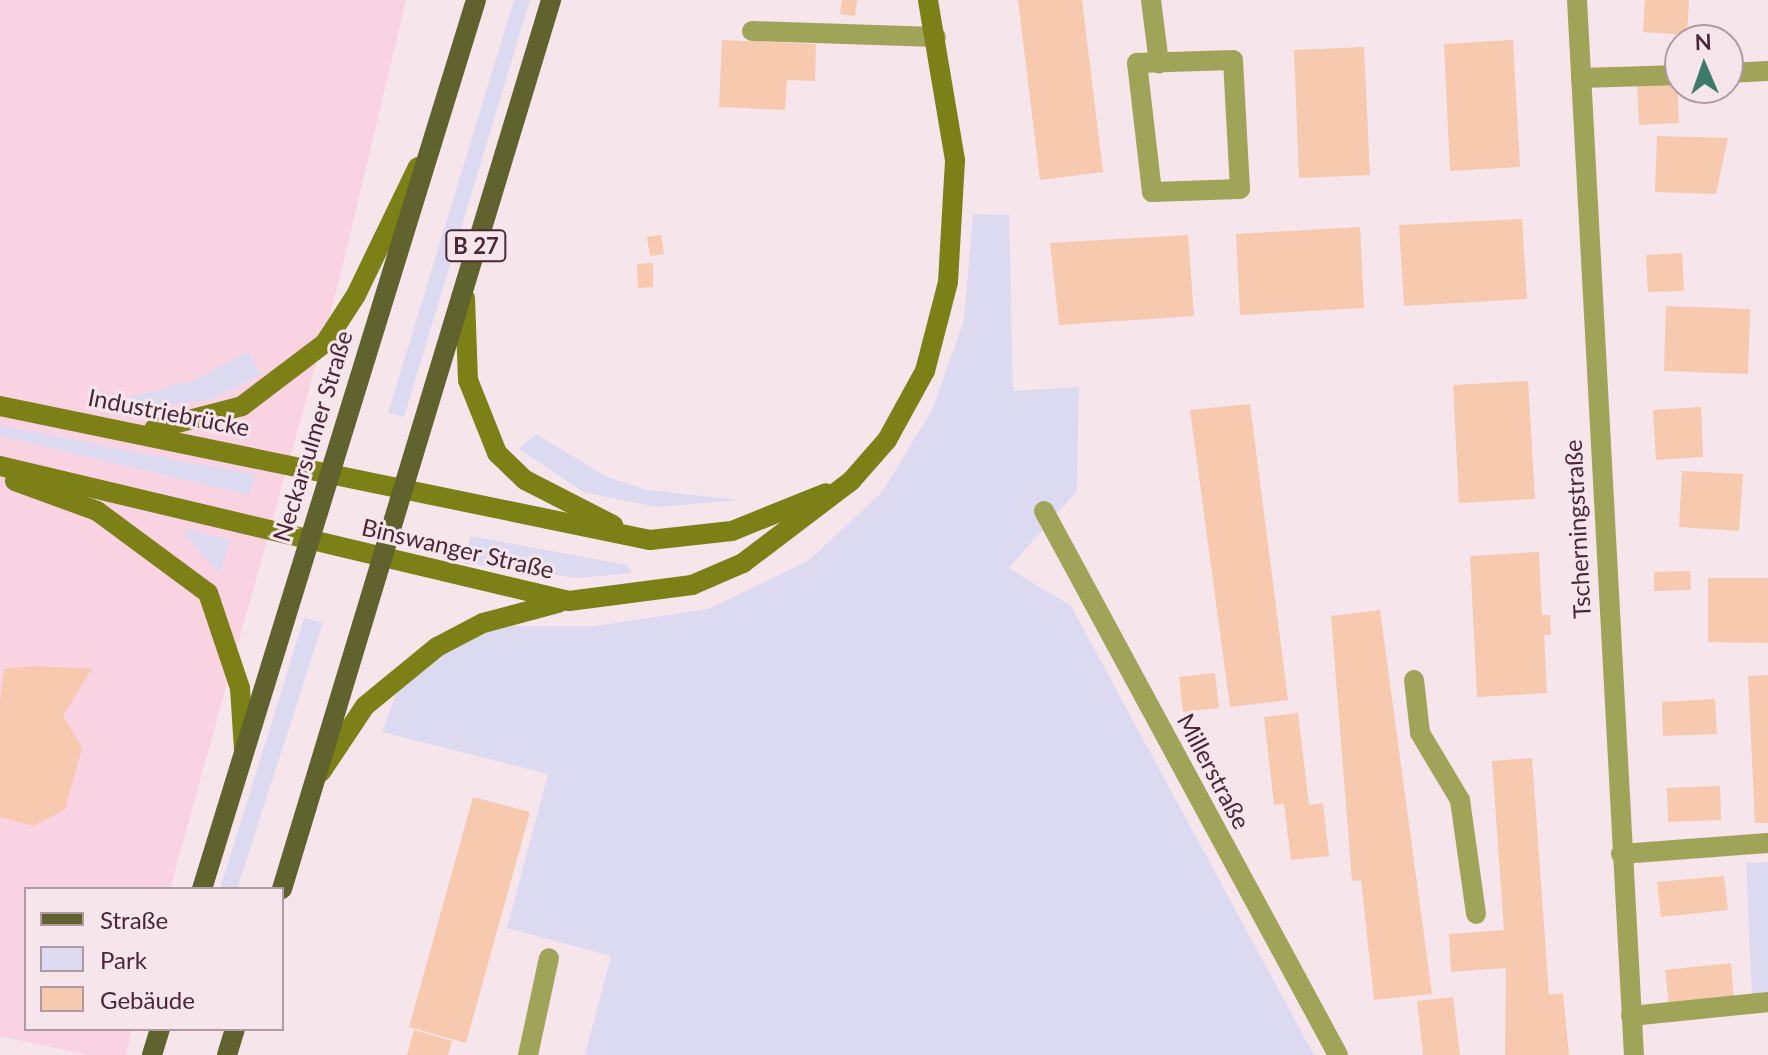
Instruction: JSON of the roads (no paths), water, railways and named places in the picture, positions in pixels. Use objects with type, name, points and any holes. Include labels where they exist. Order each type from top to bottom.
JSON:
[{"type":"main road","name":"Neckarsulmer Straße","points":[[203,887],[427,149],[476,0]]},
{"type":"main road","name":"B 27","points":[[283,887],[406,492],[551,0]]},
{"type":"main road","name":"Binswanger Straße","points":[[308,537],[385,560],[569,601],[692,585],[743,563],[851,481],[887,440],[925,371],[948,282],[955,160],[928,0]]},
{"type":"main road","points":[[128,430],[203,422],[242,406],[325,343],[356,295],[427,149]]},
{"type":"main road","points":[[467,277],[468,380],[497,453],[552,496],[650,540]]},
{"type":"main road","name":"Industriebrücke","points":[[0,406],[329,471]]},
{"type":"main road","points":[[0,466],[308,537]]},
{"type":"main road","name":"Binswanger Straße","points":[[329,471],[406,492],[650,540],[732,531],[851,481]]},
{"type":"main road","points":[[0,475],[97,511],[208,593],[240,688],[244,751]]},
{"type":"main road","points":[[321,772],[365,706],[437,647],[516,611],[569,601]]},
{"type":"main road","points":[[152,1055],[159,1031]]},
{"type":"main road","points":[[227,1055],[234,1031]]},
{"type":"street","points":[[1151,0],[1159,63]]},
{"type":"street","name":"Tscherningstraße","points":[[1577,0],[1634,1055]]},
{"type":"street","points":[[752,31],[936,37]]},
{"type":"street","points":[[1233,60],[1240,189],[1152,192],[1137,63],[1159,63],[1233,60]]},
{"type":"street","points":[[1744,72],[1768,71]]},
{"type":"street","points":[[1581,78],[1664,75]]},
{"type":"street","name":"Millerstraße","points":[[1044,511],[1338,1055]]},
{"type":"street","points":[[1414,680],[1420,733],[1460,800],[1476,914]]},
{"type":"street","points":[[1621,854],[1768,843]]},
{"type":"street","points":[[528,1055],[549,958]]},
{"type":"street","points":[[1631,1016],[1768,1002]]}]
